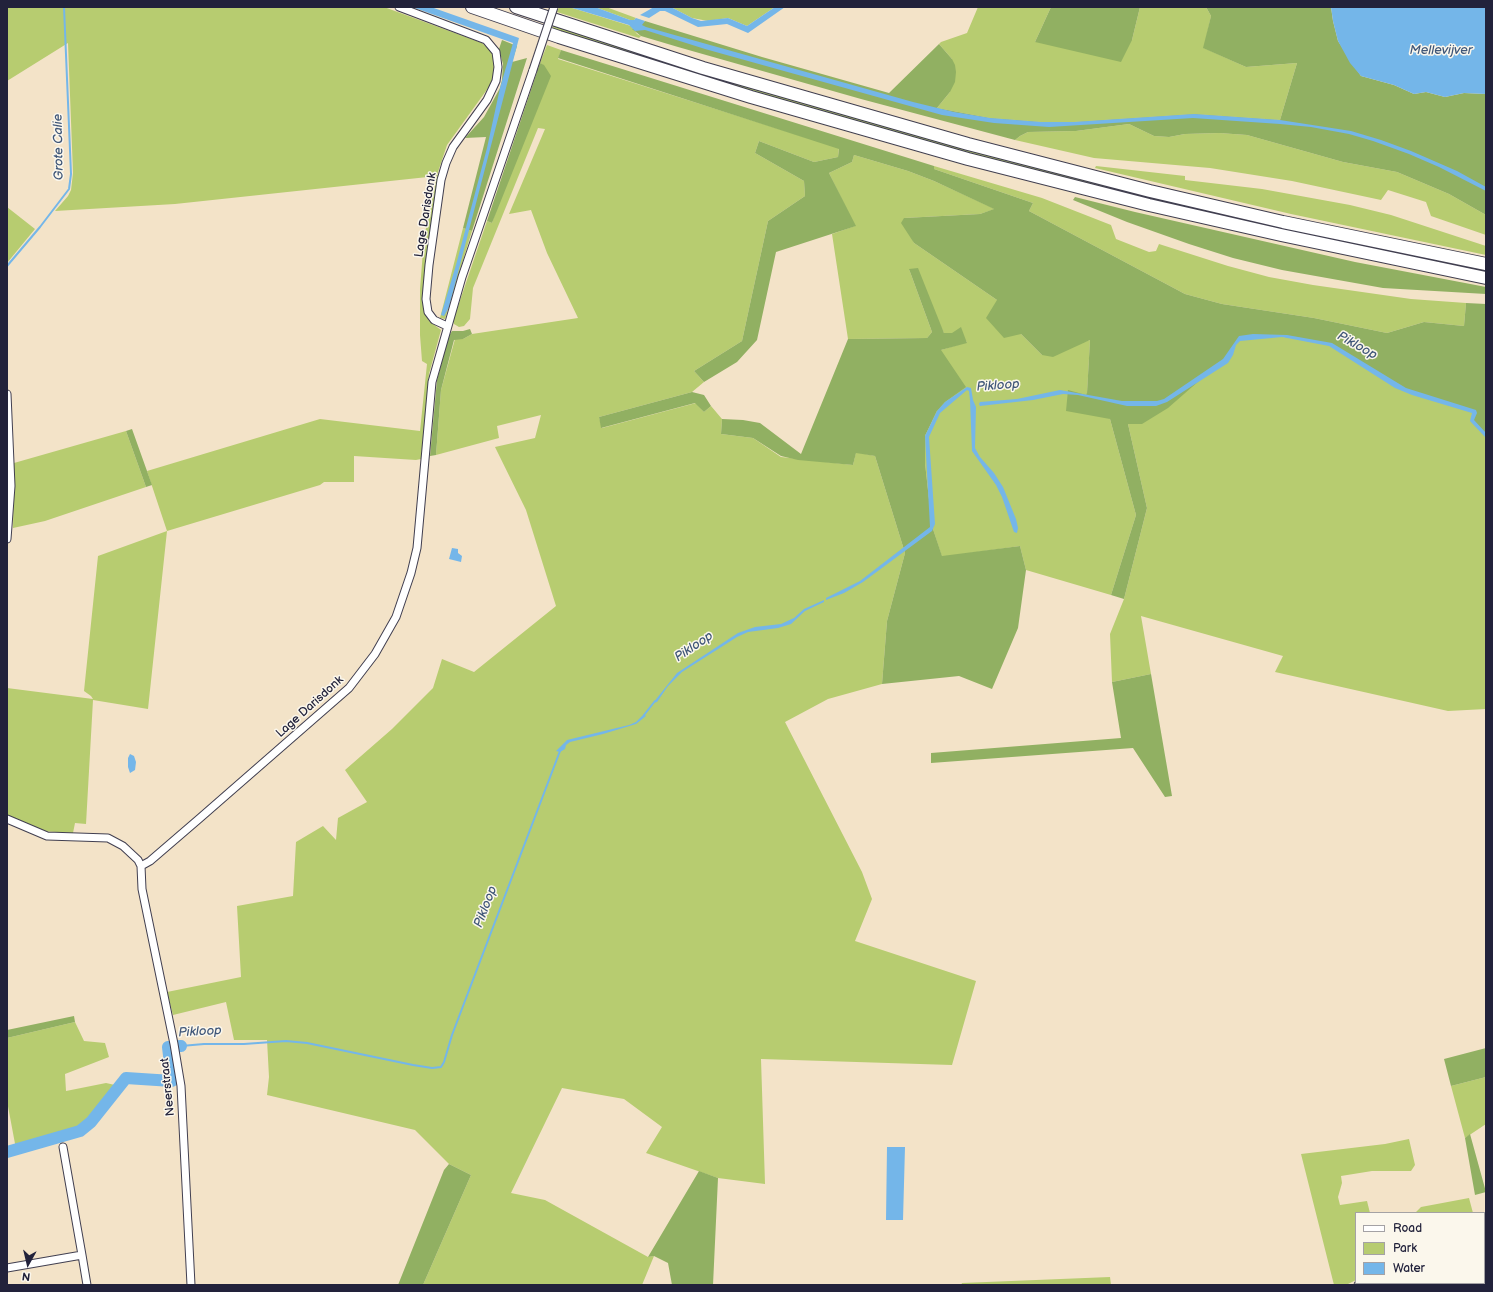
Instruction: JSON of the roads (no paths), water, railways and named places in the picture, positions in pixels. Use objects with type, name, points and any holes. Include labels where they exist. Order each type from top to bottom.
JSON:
[{"type":"highway","points":[[472,7],[559,37],[751,97],[968,159],[1149,205],[1266,232],[1486,278]]},
{"type":"highway","points":[[516,7],[704,68],[968,144],[1150,191],[1283,222],[1486,264]]},
{"type":"street","name":"Lage Darisdonk","points":[[399,7],[486,40],[496,52],[498,67],[496,81],[487,100],[453,148],[446,163],[441,180],[429,265],[426,299],[428,312],[434,320],[447,326]]},
{"type":"street","name":"Lage Darisdonk","points":[[141,866],[150,861],[195,823],[349,688],[375,654],[396,617],[411,573],[417,548],[432,382],[462,277],[554,7]]},
{"type":"street","points":[[7,394],[11,486],[7,540]]},
{"type":"street","points":[[7,819],[47,836],[108,838],[123,846],[138,860],[141,866]]},
{"type":"street","name":"Neerstraat","points":[[141,866],[142,889],[175,1047],[181,1086],[191,1285]]},
{"type":"street","points":[[63,1147],[87,1285]]},
{"type":"street","points":[[7,1268],[82,1255]]},
{"type":"water","points":[[412,7],[431,7],[519,38],[449,307],[444,316],[441,315],[487,148],[500,88],[513,43]]},
{"type":"water","points":[[569,7],[595,7],[630,20],[634,20],[636,18],[645,21],[642,25],[646,27],[913,102],[954,112],[990,118],[1041,122],[1074,122],[1194,114],[1280,120],[1351,131],[1411,151],[1457,171],[1486,187],[1486,191],[1439,167],[1409,154],[1349,134],[1311,127],[1193,118],[1049,127],[994,123],[942,115],[705,49],[645,30],[635,31],[629,25]]},
{"type":"water","points":[[654,7],[671,7],[701,21],[728,18],[747,26],[775,7],[785,7],[748,33],[727,24],[698,27],[665,11],[660,11],[649,18],[640,15]]},
{"type":"water","name":"Mellevijver","points":[[1331,7],[1486,7],[1486,94],[1464,93],[1445,97],[1426,92],[1414,94],[1394,85],[1361,76],[1350,63],[1338,41]]},
{"type":"water","points":[[1253,334],[1287,335],[1332,343],[1406,388],[1476,410],[1477,413],[1474,420],[1486,433],[1486,438],[1470,421],[1472,413],[1412,395],[1395,388],[1329,346],[1282,337],[1240,341],[1236,345],[1233,355],[1228,363],[1167,402],[1156,406],[1127,406],[1078,395],[1063,394],[1033,400],[980,406],[979,404],[980,402],[1017,399],[1060,390],[1122,401],[1157,401],[1164,399],[1223,359],[1239,336]]},
{"type":"water","points":[[967,387],[971,388],[976,407],[975,448],[1003,487],[1016,519],[1018,528],[1017,533],[1014,532],[1002,497],[996,485],[972,451],[970,400],[969,391],[967,390],[940,413],[929,437],[935,524],[932,531],[863,582],[844,593],[826,600],[826,598],[860,581],[930,527],[925,436],[937,411],[945,402]]},
{"type":"water","points":[[452,548],[458,549],[458,553],[462,556],[461,562],[449,559]]},
{"type":"water","points":[[824,600],[824,602],[805,611],[791,624],[778,628],[748,632],[737,637],[682,672],[668,686],[657,702],[653,703],[677,673],[738,633],[755,627],[781,624],[794,618],[804,609]]},
{"type":"water","points":[[644,714],[646,716],[636,724],[570,742],[566,745],[565,749],[560,752],[556,751],[567,740],[629,725],[636,722]]},
{"type":"water","points":[[130,754],[134,756],[136,762],[135,770],[130,773],[128,758]]},
{"type":"water","points":[[887,1147],[905,1147],[903,1220],[886,1220]]},
{"type":"waterway","name":"Grote Calie","points":[[7,266],[40,227],[69,189],[71,174],[64,7]]},
{"type":"waterway","name":"Pikloop","points":[[644,715],[655,701]]},
{"type":"waterway","name":"Pikloop","points":[[181,1046],[286,1041],[307,1043],[413,1065],[432,1068],[441,1067],[560,751]]},
{"type":"waterway","name":"Pikloop","points":[[7,1152],[80,1131],[91,1122],[126,1078],[172,1081],[168,1047],[181,1046]]}]
